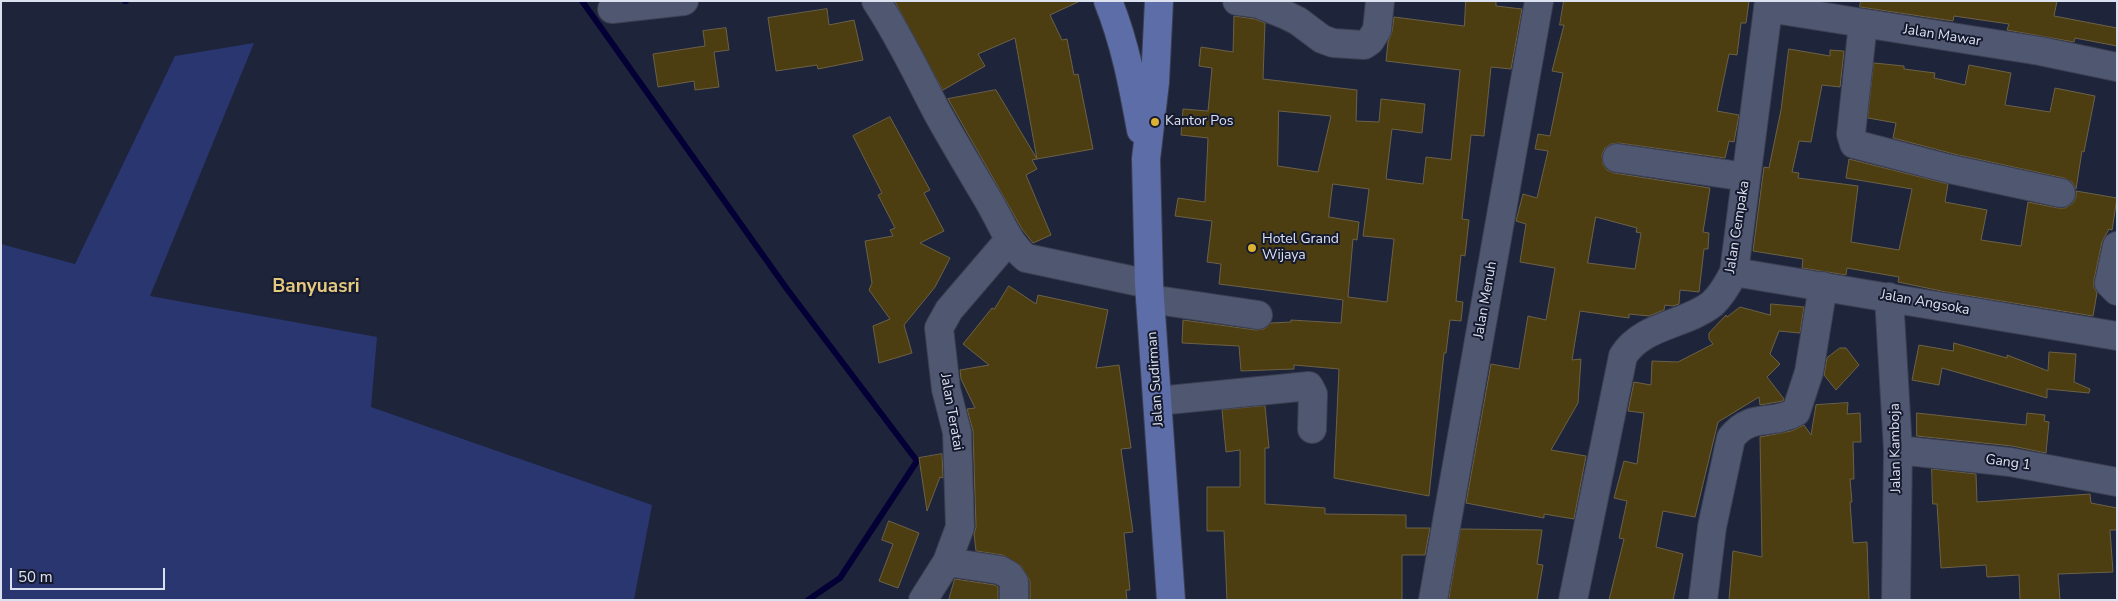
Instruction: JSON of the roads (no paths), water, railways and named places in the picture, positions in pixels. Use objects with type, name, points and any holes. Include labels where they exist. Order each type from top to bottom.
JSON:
[{"type":"main road","name":"Jalan Sudirman","points":[[1108,1],[1120,32],[1146,159]]},
{"type":"main road","name":"Jalan Sudirman","points":[[1159,1],[1155,82],[1146,159],[1150,292],[1172,600]]},
{"type":"street","points":[[612,9],[684,1]]},
{"type":"street","points":[[876,1],[898,36],[1009,240],[1026,258],[1150,292],[1258,315]]},
{"type":"street","points":[[1237,1],[1259,4],[1286,14],[1322,39],[1332,43],[1364,45],[1370,41],[1377,30],[1380,1]]},
{"type":"street","name":"Jalan Menuh","points":[[1433,600],[1539,1]]},
{"type":"street","name":"Jalan Mawar","points":[[1768,4],[1863,23],[2040,52],[2117,67]]},
{"type":"street","name":"Jalan Cempaka","points":[[1573,600],[1623,356],[1636,340],[1711,304],[1726,288],[1734,272],[1768,4]]},
{"type":"street","points":[[1863,23],[1851,134],[1854,144],[1950,170],[2061,192]]},
{"type":"street","points":[[1618,158],[1746,177]]},
{"type":"street","name":"Jalan Teratai","points":[[923,600],[947,562],[960,527],[957,432],[946,389],[939,328],[949,310],[1009,240]]},
{"type":"street","points":[[2117,246],[2109,283],[2117,291]]},
{"type":"street","name":"Jalan Angsoka","points":[[1734,272],[2117,336]]},
{"type":"street","points":[[1702,600],[1712,527],[1731,438],[1737,430],[1746,424],[1788,417],[1796,412],[1809,372],[1823,286]]},
{"type":"street","name":"Jalan Kamboja","points":[[1889,297],[1898,450],[1896,600]]},
{"type":"street","points":[[1158,401],[1309,386],[1313,394],[1312,429]]},
{"type":"street","name":"Gang 1","points":[[1898,450],[2010,462],[2117,482]]},
{"type":"street","points":[[947,562],[1005,572],[1014,582],[1014,600]]},
{"type":"waterway","points":[[582,1],[787,289],[917,461],[840,578],[808,600]]},
{"type":"place","name":"Kantor Pos","points":[[1155,122]]},
{"type":"place","name":"Hotel Grand Wijaya","points":[[1252,248]]},
{"type":"district","name":"Banyuasri","points":[[316,287]]}]
